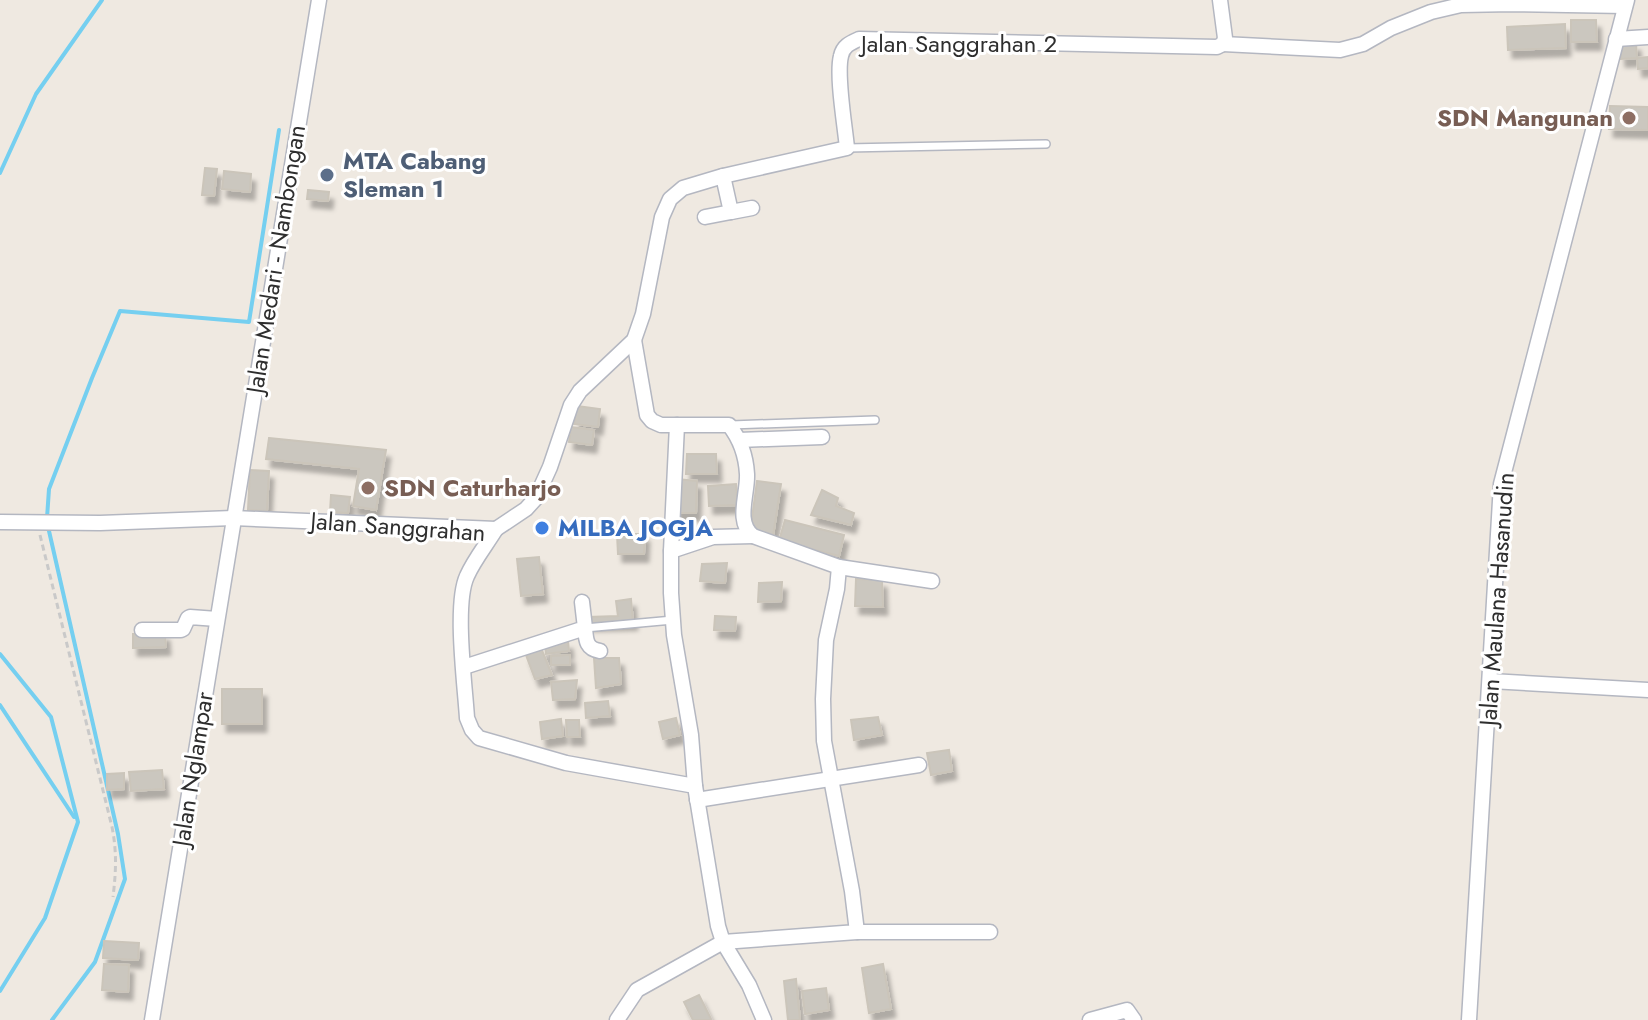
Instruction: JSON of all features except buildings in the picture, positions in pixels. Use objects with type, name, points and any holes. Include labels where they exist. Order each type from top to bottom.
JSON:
[{"type":"street","name":"Jalan Medari - Nambongan","points":[[233,518],[319,0]]},
{"type":"street","points":[[1220,0],[1225,38],[1223,44],[1340,50],[1363,44],[1391,28],[1431,12],[1461,5],[1626,3]]},
{"type":"street","name":"Jalan Maulana Hasanudin","points":[[1469,1020],[1501,484],[1626,3]]},
{"type":"street","points":[[1616,39],[1648,37]]},
{"type":"street","name":"Jalan Sanggrahan 2","points":[[847,148],[840,57],[845,47],[859,39],[1201,47],[1223,44]]},
{"type":"street","points":[[496,529],[526,509],[536,498],[571,405],[580,391],[634,340],[643,314],[662,217],[670,199],[683,188],[723,176],[847,148]]},
{"type":"street","points":[[723,176],[731,212]]},
{"type":"street","points":[[705,217],[752,208]]},
{"type":"street","points":[[634,340],[647,415],[652,421],[661,425],[729,425],[739,440],[747,471],[743,520],[753,536]]},
{"type":"street","points":[[677,425],[671,551],[673,620],[691,735],[696,793],[718,926],[723,942],[749,985],[764,1020]]},
{"type":"street","points":[[739,440],[822,437]]},
{"type":"street","name":"Jalan Sanggrahan","points":[[0,522],[100,523],[233,518],[496,529],[466,577],[461,592],[467,718],[479,738],[566,763],[696,793],[832,780],[919,765]]},
{"type":"street","name":"Jalan Nglampar","points":[[152,1020],[233,518]]},
{"type":"street","points":[[671,551],[713,537],[753,536],[839,567],[932,581]]},
{"type":"street","points":[[839,567],[826,640],[824,741],[857,932]]},
{"type":"street","points":[[582,602],[589,646],[600,651]]},
{"type":"street","points":[[142,630],[181,630],[190,617],[217,619]]},
{"type":"street","points":[[464,667],[585,628]]},
{"type":"street","points":[[1491,681],[1648,690]]},
{"type":"street","points":[[617,1020],[637,990],[723,942],[857,932],[990,932]]},
{"type":"street","points":[[1090,1020],[1127,1010],[1134,1020]]},
{"type":"lane","points":[[847,148],[1046,144]]},
{"type":"lane","points":[[729,425],[875,420]]},
{"type":"lane","points":[[585,628],[673,620]]},
{"type":"path","points":[[37,522],[117,851],[113,897]]},
{"type":"waterway","points":[[0,173],[36,94],[102,0]]},
{"type":"waterway","points":[[47,518],[49,489],[120,311],[249,322],[279,130]]},
{"type":"waterway","points":[[49,531],[118,834],[125,879],[95,962],[52,1020]]},
{"type":"waterway","points":[[0,654],[51,717],[78,822],[45,918],[0,991]]},
{"type":"waterway","points":[[0,705],[74,817]]},
{"type":"place","name":"SDN Mangunan","points":[[1629,118]]},
{"type":"place","name":"MTA Cabang Sleman 1","points":[[327,175]]},
{"type":"place","name":"SDN Caturharjo","points":[[368,488]]},
{"type":"place","name":"MILBA JOGJA","points":[[542,528]]}]
